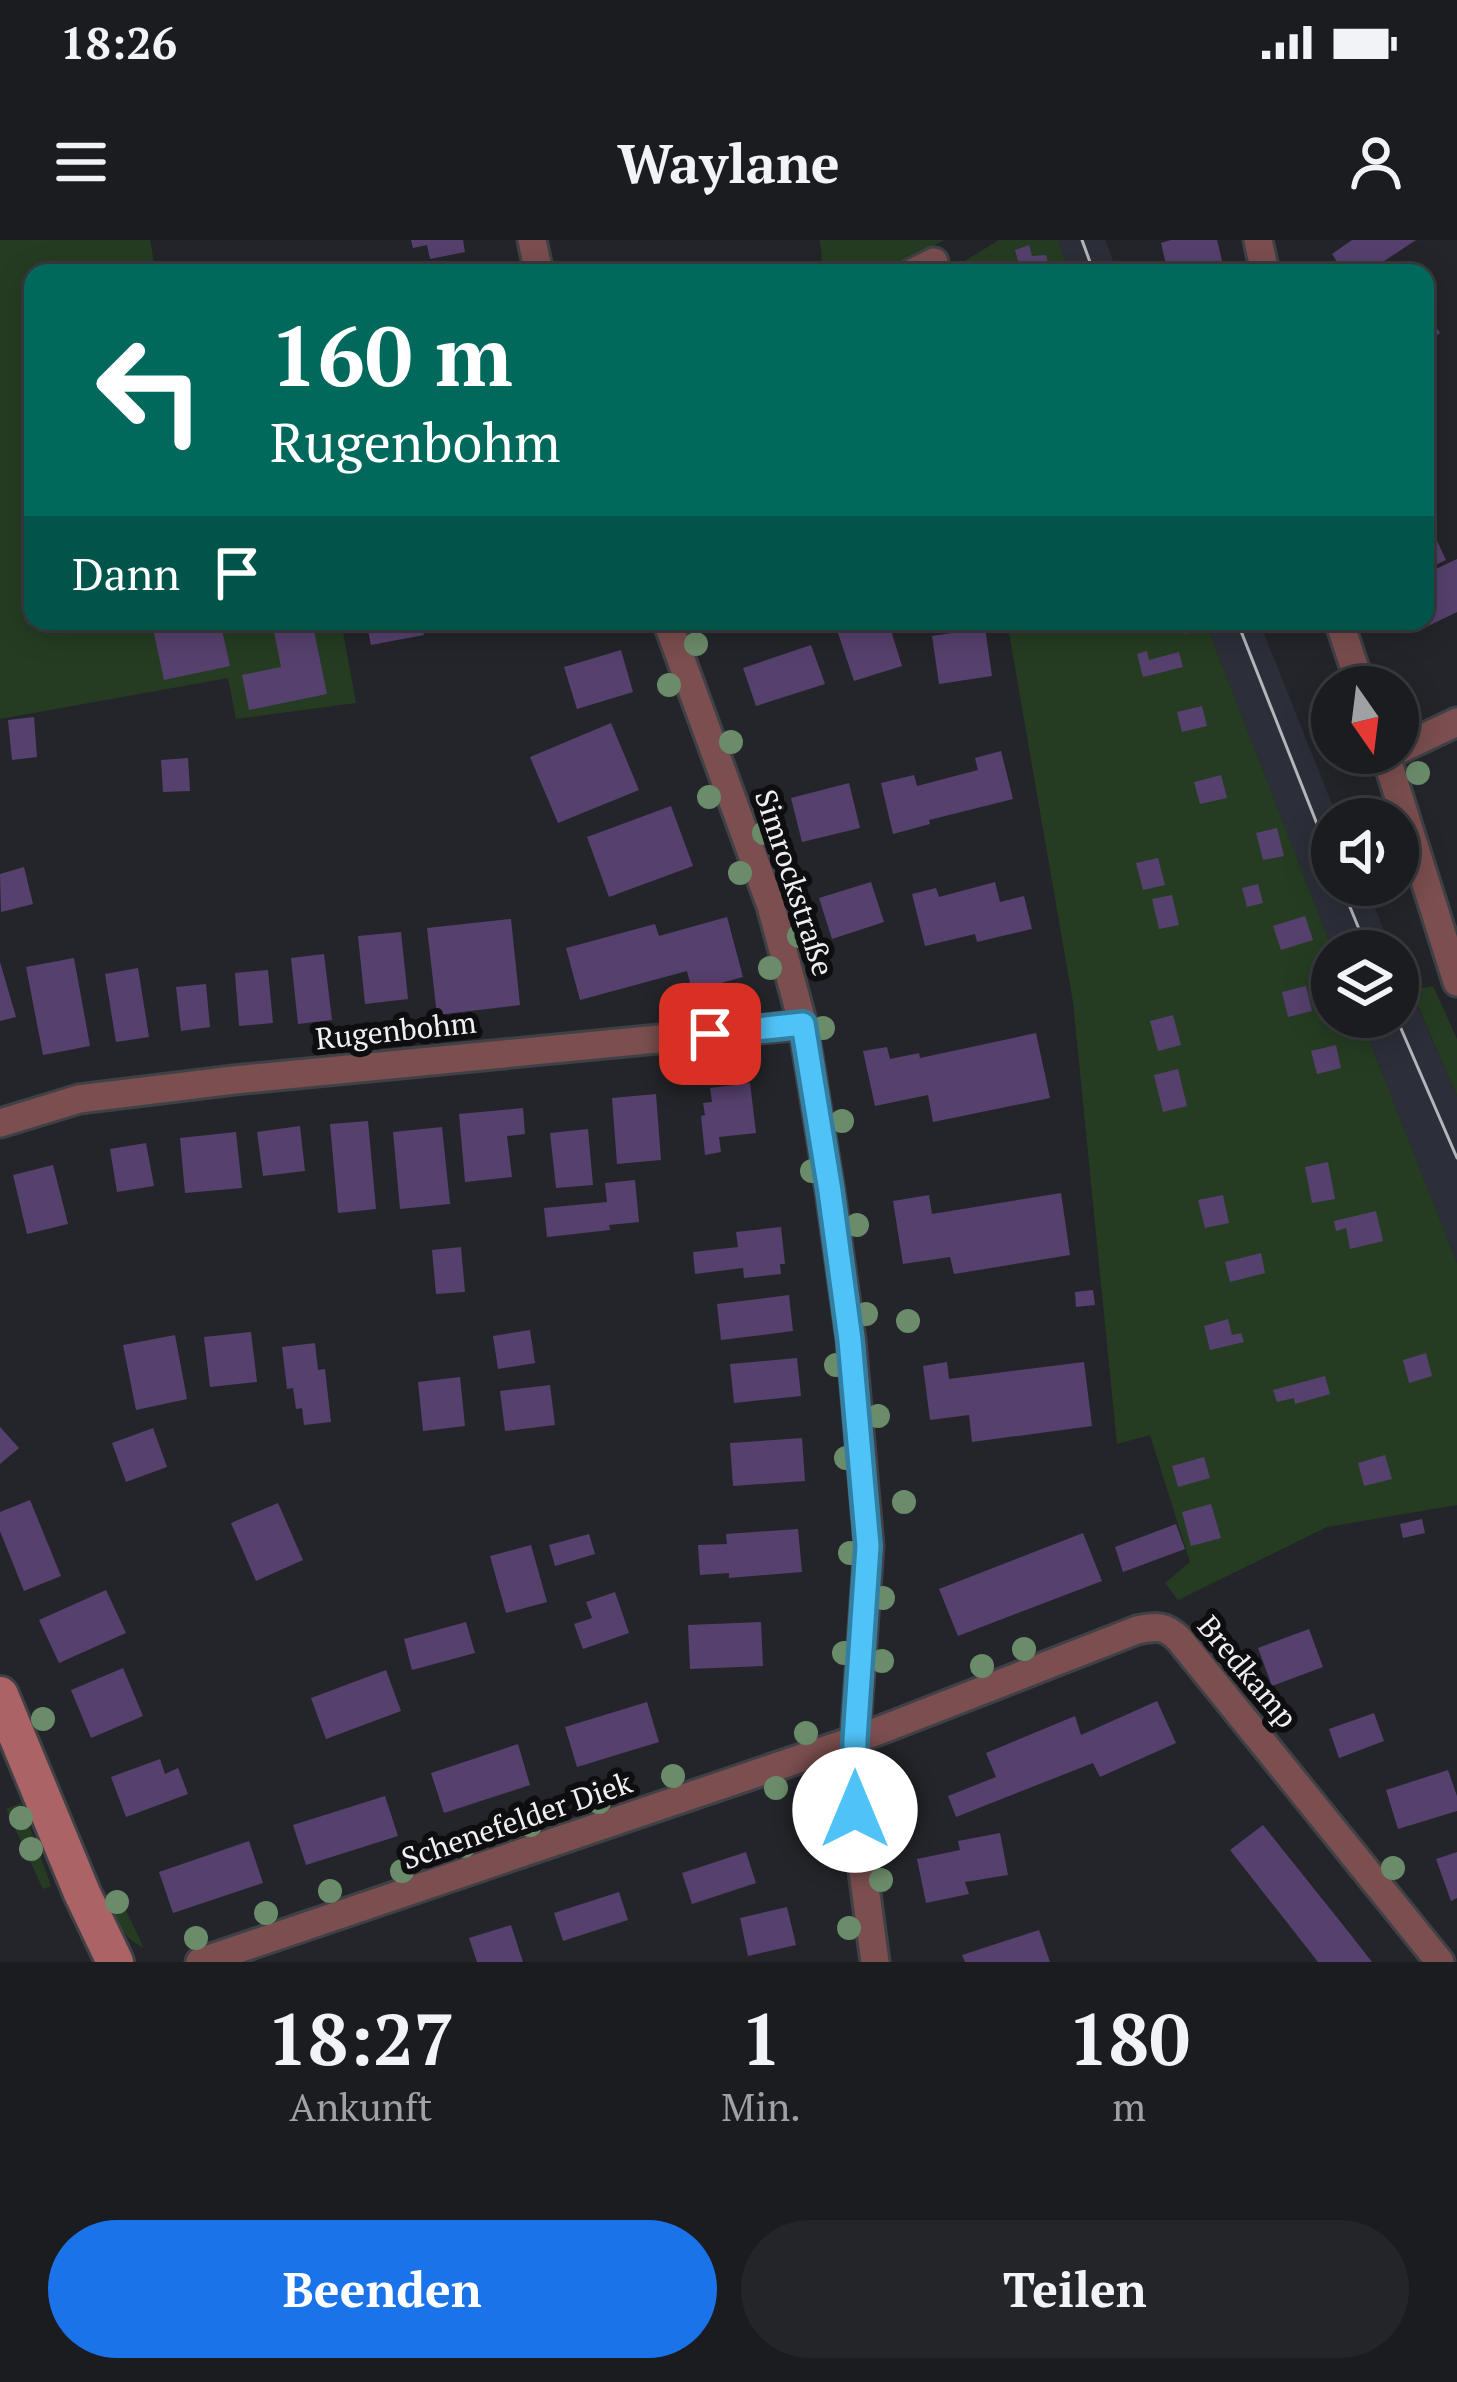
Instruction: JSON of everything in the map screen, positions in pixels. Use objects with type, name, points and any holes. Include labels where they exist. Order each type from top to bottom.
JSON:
[{"type":"street","name":"Simrockstraße","points":[[670,630],[771,906],[803,1024],[830,1191],[850,1340],[868,1546],[855,1810],[875,1962]]},
{"type":"street","points":[[1342,630],[1354,666]]},
{"type":"street","points":[[1419,740],[1457,722]]},
{"type":"street","points":[[1396,774],[1457,982]]},
{"type":"street","name":"Rugenbohm","points":[[0,1123],[79,1099],[803,1024]]},
{"type":"street","name":"Bredkamp","points":[[855,1740],[1137,1630],[1164,1627],[1179,1639],[1440,1962]]},
{"type":"street","points":[[0,1695],[115,1962]]},
{"type":"street","name":"Schenefelder Diek","points":[[200,1962],[855,1740]]},
{"type":"shaded area","points":[[1058,240],[1105,240],[1114,264],[1066,264]]},
{"type":"shaded area","points":[[1208,630],[1263,630],[1311,751],[1311,774],[1320,774],[1330,798],[1311,798],[1311,894]]},
{"type":"shaded area","points":[[1316,906],[1374,906],[1384,930],[1325,930]]},
{"type":"shaded area","points":[[1419,1010],[1457,1096],[1457,1263],[1368,1038],[1419,1038]]},
{"type":"green space","points":[[0,240],[150,240],[154,264],[24,264],[24,630],[343,630],[356,703],[236,719],[228,678],[0,719]]},
{"type":"green space","points":[[820,240],[944,240],[902,264],[822,264]]},
{"type":"green space","points":[[999,240],[1058,240],[1066,264],[960,264]]},
{"type":"green space","points":[[1009,630],[1208,630],[1311,894],[1311,906],[1316,906],[1325,930],[1311,930],[1311,1038],[1368,1038],[1457,1263],[1457,1505],[1327,1527],[1178,1600],[1165,1583],[1190,1562],[1150,1435],[1117,1444],[1073,1002]]},
{"type":"green space","points":[[1433,986],[1457,1039],[1457,1096],[1419,1008],[1419,989]]},
{"type":"green space","points":[[21,1803],[51,1886],[43,1889],[6,1809]]},
{"type":"green space","points":[[118,1896],[144,1948],[118,1922],[108,1900]]},
{"type":"building","points":[[411,240],[463,240],[465,252],[430,259],[427,245],[413,248]]},
{"type":"building","points":[[1217,240],[1223,264],[1166,264],[1161,243]]},
{"type":"building","points":[[1352,240],[1416,240],[1380,264],[1338,264],[1332,254]]},
{"type":"building","points":[[1029,245],[1032,256],[1046,255],[1048,264],[1008,264],[1018,261],[1015,250]]},
{"type":"building","points":[[1434,534],[1446,560],[1434,566]]},
{"type":"building","points":[[1457,559],[1457,612],[1434,623],[1434,570]]},
{"type":"building","points":[[153,630],[222,630],[230,666],[164,680]]},
{"type":"building","points":[[274,630],[314,630],[327,694],[249,710],[242,675],[281,667]]},
{"type":"building","points":[[368,630],[423,630],[424,635],[371,645]]},
{"type":"building","points":[[837,630],[891,630],[902,666],[854,681]]},
{"type":"building","points":[[985,630],[992,676],[939,684],[932,636]]},
{"type":"building","points":[[811,645],[825,684],[756,706],[743,668]]},
{"type":"building","points":[[621,650],[633,692],[577,709],[564,667]]},
{"type":"building","points":[[1147,651],[1149,660],[1179,652],[1183,667],[1143,677],[1137,654]]},
{"type":"building","points":[[1202,706],[1207,726],[1182,732],[1177,712]]},
{"type":"building","points":[[34,717],[37,757],[12,760],[8,720]]},
{"type":"building","points":[[611,723],[639,790],[558,823],[530,757]]},
{"type":"building","points":[[1001,751],[1013,799],[893,834],[881,783],[914,775],[917,786],[978,770],[975,758]]},
{"type":"building","points":[[188,758],[190,791],[163,792],[161,760]]},
{"type":"building","points":[[1221,775],[1227,798],[1200,804],[1194,782]]},
{"type":"building","points":[[849,783],[860,828],[802,842],[791,798]]},
{"type":"building","points":[[671,806],[693,866],[609,897],[587,837]]},
{"type":"building","points":[[1277,828],[1284,856],[1263,860],[1256,833]]},
{"type":"building","points":[[1158,858],[1165,885],[1143,890],[1136,863]]},
{"type":"building","points":[[24,867],[33,904],[1,912],[0,874]]},
{"type":"building","points":[[871,882],[884,922],[832,939],[819,898]]},
{"type":"building","points":[[995,882],[1000,902],[1024,896],[1032,929],[977,942],[975,934],[925,946],[912,894],[936,888],[939,897]]},
{"type":"building","points":[[1258,884],[1263,903],[1247,907],[1242,888]]},
{"type":"building","points":[[1172,895],[1179,925],[1159,929],[1152,899]]},
{"type":"building","points":[[1305,916],[1311,941],[1281,950],[1273,926]]},
{"type":"building","points":[[727,917],[743,977],[692,991],[687,971],[580,1000],[566,948],[655,924],[659,936]]},
{"type":"building","points":[[511,919],[520,1005],[437,1015],[427,928]]},
{"type":"building","points":[[401,932],[408,999],[365,1004],[358,936]]},
{"type":"building","points":[[324,954],[332,1020],[298,1024],[291,958]]},
{"type":"building","points":[[74,958],[90,1046],[43,1055],[26,967]]},
{"type":"building","points":[[0,962],[16,1017],[0,1021]]},
{"type":"building","points":[[138,968],[149,1037],[116,1042],[105,974]]},
{"type":"building","points":[[268,970],[273,1023],[239,1026],[235,973]]},
{"type":"building","points":[[206,984],[210,1027],[181,1031],[176,987]]},
{"type":"building","points":[[1306,986],[1311,1011],[1288,1017],[1282,992]]},
{"type":"building","points":[[1173,1015],[1181,1045],[1158,1051],[1150,1021]]},
{"type":"building","points":[[1036,1033],[1050,1098],[933,1122],[928,1095],[875,1106],[863,1051],[887,1047],[890,1059],[919,1053],[920,1058]]},
{"type":"building","points":[[1336,1045],[1341,1068],[1317,1074],[1311,1051]]},
{"type":"building","points":[[1178,1069],[1187,1106],[1163,1112],[1154,1075]]},
{"type":"building","points":[[750,1083],[756,1133],[719,1137],[721,1152],[705,1155],[701,1116],[705,1115],[703,1103],[712,1102],[710,1088]]},
{"type":"building","points":[[656,1094],[661,1160],[617,1164],[612,1098]]},
{"type":"building","points":[[523,1108],[525,1134],[507,1136],[512,1177],[465,1182],[459,1114]]},
{"type":"building","points":[[368,1121],[376,1209],[338,1213],[330,1124]]},
{"type":"building","points":[[300,1126],[305,1171],[263,1176],[257,1132]]},
{"type":"building","points":[[442,1127],[450,1204],[400,1209],[393,1132]]},
{"type":"building","points":[[588,1129],[593,1185],[556,1188],[550,1133]]},
{"type":"building","points":[[236,1132],[242,1188],[185,1193],[180,1138]]},
{"type":"building","points":[[146,1143],[154,1186],[117,1192],[110,1149]]},
{"type":"building","points":[[1328,1162],[1335,1199],[1312,1203],[1305,1167]]},
{"type":"building","points":[[53,1165],[68,1224],[27,1234],[13,1175]]},
{"type":"building","points":[[635,1180],[639,1222],[547,1237],[544,1208],[607,1202],[605,1183]]},
{"type":"building","points":[[1061,1193],[1070,1255],[954,1274],[950,1257],[903,1264],[893,1201],[929,1195],[932,1214]]},
{"type":"building","points":[[1223,1195],[1229,1223],[1205,1228],[1198,1200]]},
{"type":"building","points":[[1376,1211],[1383,1241],[1350,1249],[1346,1228],[1336,1231],[1334,1221]]},
{"type":"building","points":[[781,1227],[785,1264],[780,1264],[781,1274],[744,1278],[743,1268],[695,1274],[693,1252],[738,1247],[736,1232]]},
{"type":"building","points":[[461,1247],[465,1292],[436,1294],[432,1250]]},
{"type":"building","points":[[1261,1253],[1265,1273],[1230,1282],[1225,1262]]},
{"type":"building","points":[[1093,1290],[1095,1305],[1076,1307],[1075,1292]]},
{"type":"building","points":[[789,1295],[793,1331],[721,1340],[717,1304]]},
{"type":"building","points":[[1228,1319],[1232,1335],[1241,1333],[1244,1342],[1210,1350],[1204,1326]]},
{"type":"building","points":[[530,1330],[535,1363],[498,1369],[493,1336]]},
{"type":"building","points":[[251,1332],[257,1382],[210,1387],[204,1337]]},
{"type":"building","points":[[175,1335],[187,1399],[136,1410],[123,1345]]},
{"type":"building","points":[[315,1343],[318,1370],[325,1369],[331,1422],[304,1425],[293,1388],[287,1389],[282,1347]]},
{"type":"building","points":[[1426,1353],[1432,1376],[1409,1383],[1403,1360]]},
{"type":"building","points":[[797,1358],[801,1396],[734,1403],[730,1364]]},
{"type":"building","points":[[947,1362],[949,1379],[1084,1362],[1092,1426],[972,1442],[969,1415],[930,1420],[923,1366]]},
{"type":"building","points":[[1325,1376],[1330,1394],[1295,1404],[1294,1398],[1277,1402],[1273,1390]]},
{"type":"building","points":[[460,1377],[465,1426],[423,1431],[418,1382]]},
{"type":"building","points":[[550,1385],[555,1425],[505,1431],[500,1391]]},
{"type":"building","points":[[0,1427],[19,1448],[0,1464]]},
{"type":"building","points":[[153,1428],[167,1467],[126,1482],[112,1443]]},
{"type":"building","points":[[802,1438],[805,1481],[733,1486],[730,1443]]},
{"type":"building","points":[[1385,1455],[1392,1479],[1364,1486],[1358,1463]]},
{"type":"building","points":[[1204,1457],[1210,1478],[1178,1487],[1172,1466]]},
{"type":"building","points":[[30,1500],[61,1576],[24,1591],[0,1531],[0,1512]]},
{"type":"building","points":[[278,1503],[303,1560],[256,1581],[231,1523]]},
{"type":"building","points":[[1211,1504],[1221,1538],[1191,1546],[1182,1512]]},
{"type":"building","points":[[1422,1519],[1425,1533],[1403,1538],[1400,1524]]},
{"type":"building","points":[[1176,1524],[1185,1549],[1123,1572],[1115,1547]]},
{"type":"building","points":[[798,1529],[802,1572],[729,1578],[729,1573],[700,1575],[698,1545],[727,1544],[726,1534]]},
{"type":"building","points":[[1083,1533],[1102,1581],[958,1636],[939,1589]]},
{"type":"building","points":[[589,1534],[595,1554],[555,1566],[549,1545]]},
{"type":"building","points":[[531,1545],[547,1602],[506,1613],[490,1556]]},
{"type":"building","points":[[106,1590],[126,1633],[59,1663],[39,1620]]},
{"type":"building","points":[[615,1592],[629,1633],[583,1649],[574,1624],[592,1618],[586,1602]]},
{"type":"building","points":[[466,1622],[475,1653],[412,1670],[404,1639]]},
{"type":"building","points":[[761,1622],[763,1666],[690,1669],[688,1625]]},
{"type":"building","points":[[1309,1629],[1323,1667],[1272,1686],[1258,1648]]},
{"type":"building","points":[[123,1668],[143,1716],[91,1738],[71,1690]]},
{"type":"building","points":[[386,1670],[401,1711],[326,1739],[311,1698]]},
{"type":"building","points":[[1157,1701],[1176,1743],[1100,1777],[1093,1763],[956,1817],[948,1796],[996,1777],[986,1753],[1075,1716],[1081,1735]]},
{"type":"building","points":[[647,1702],[659,1742],[577,1767],[565,1727]]},
{"type":"building","points":[[1374,1713],[1384,1741],[1339,1758],[1329,1729]]},
{"type":"building","points":[[518,1744],[530,1785],[444,1813],[431,1773]]},
{"type":"building","points":[[160,1759],[165,1774],[178,1768],[188,1794],[126,1817],[111,1777]]},
{"type":"building","points":[[1448,1770],[1457,1811],[1398,1829],[1386,1790]]},
{"type":"building","points":[[385,1796],[398,1836],[306,1865],[293,1825]]},
{"type":"building","points":[[1263,1825],[1372,1962],[1318,1962],[1230,1850]]},
{"type":"building","points":[[1000,1833],[1008,1875],[965,1882],[969,1894],[926,1903],[917,1859],[960,1850],[958,1841]]},
{"type":"building","points":[[249,1841],[263,1883],[173,1913],[159,1872]]},
{"type":"building","points":[[746,1852],[756,1883],[692,1904],[682,1873]]},
{"type":"building","points":[[1457,1852],[1457,1898],[1451,1901],[1436,1859]]},
{"type":"building","points":[[619,1892],[628,1920],[563,1941],[554,1913]]},
{"type":"building","points":[[787,1907],[796,1945],[748,1956],[740,1918]]},
{"type":"building","points":[[511,1925],[523,1962],[477,1962],[469,1938]]},
{"type":"building","points":[[1039,1930],[1050,1962],[965,1962],[962,1955]]},
{"type":"tram line","points":[[1082,240],[1091,264]]},
{"type":"tram line","points":[[1241,630],[1311,809]]},
{"type":"tram line","points":[[1350,906],[1359,930]]},
{"type":"tram line","points":[[1405,1038],[1457,1158]]},
{"type":"route","points":[[710,1034],[803,1024],[850,1340],[868,1546],[855,1810]]}]
